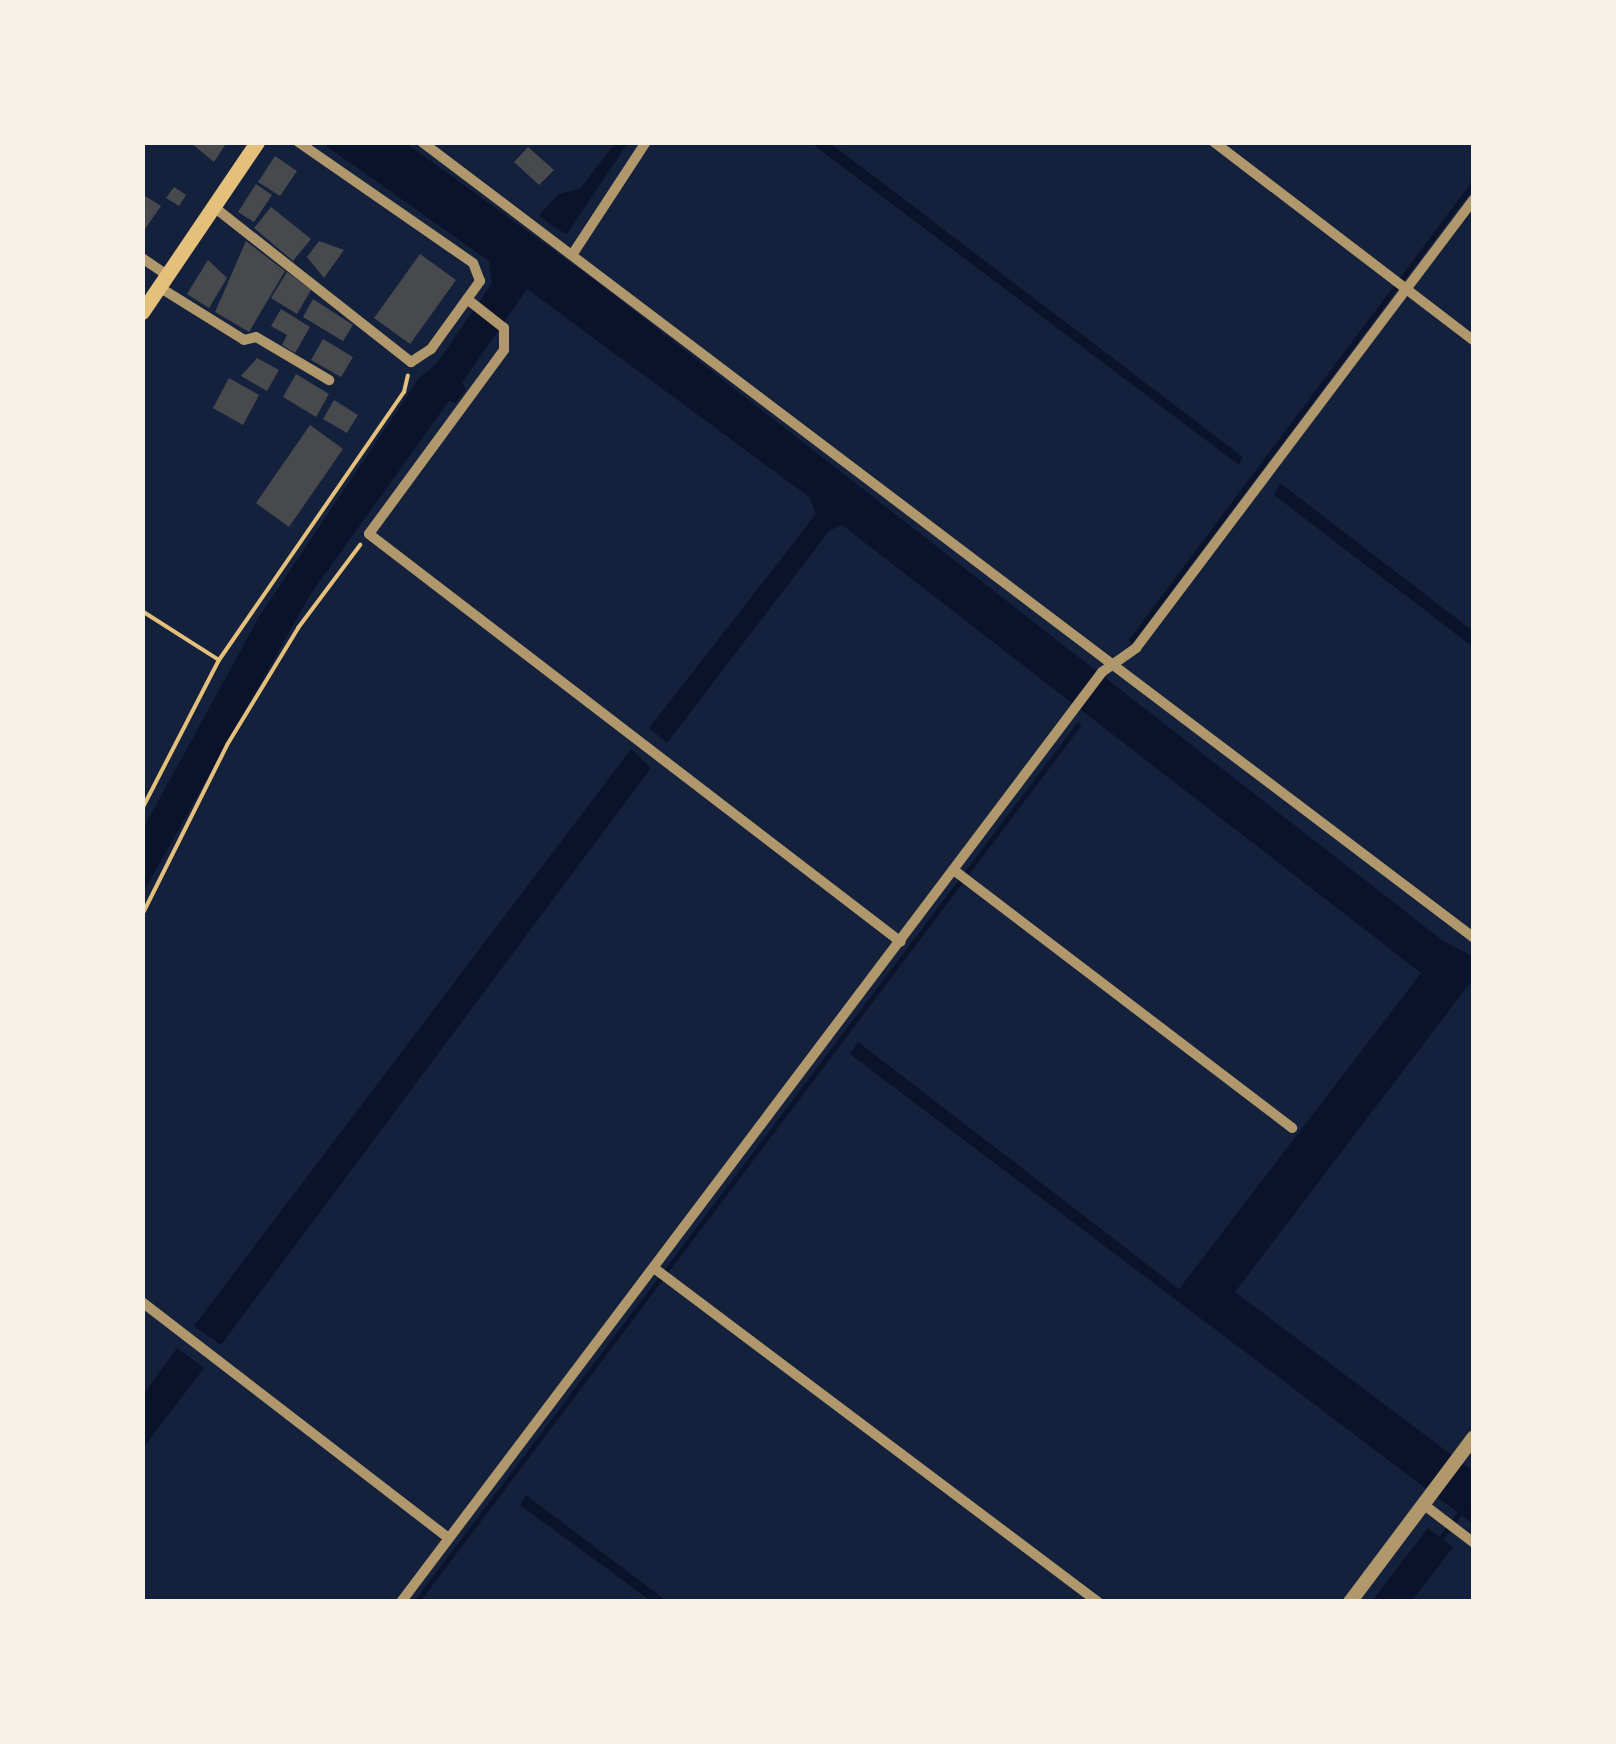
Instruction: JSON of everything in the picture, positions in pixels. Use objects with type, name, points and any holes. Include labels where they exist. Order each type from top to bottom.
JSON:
[{"type":"main road","points":[[142,312],[256,142]]},
{"type":"street","points":[[214,206],[411,362],[431,349],[470,302],[480,281],[473,262],[298,142]]},
{"type":"street","points":[[422,142],[574,252],[1474,938]]},
{"type":"street","points":[[574,252],[646,142]]},
{"type":"street","points":[[1214,142],[1474,342]]},
{"type":"street","points":[[401,1602],[1102,672],[1136,648],[1474,199]]},
{"type":"street","points":[[142,258],[163,281],[244,340],[256,336],[329,380]]},
{"type":"street","points":[[470,302],[504,328],[504,350],[369,534],[902,942]]},
{"type":"street","points":[[955,871],[1292,1128]]},
{"type":"street","points":[[654,1268],[1098,1602]]},
{"type":"street","points":[[142,1302],[448,1538]]},
{"type":"street","points":[[1350,1602],[1469,1446]]},
{"type":"street","points":[[1426,1501],[1474,1543]]},
{"type":"path","points":[[142,808],[219,660],[404,392],[411,362]]},
{"type":"path","points":[[142,915],[227,745],[298,628],[369,534]]},
{"type":"path","points":[[142,611],[219,660]]},
{"type":"water","points":[[322,143],[406,143],[596,281],[1442,940],[1473,957],[1473,979],[1235,1292],[1473,1471],[1473,1524],[850,1054],[858,1042],[1179,1289],[1421,973],[842,525],[829,531],[667,743],[649,728],[816,514],[809,497],[527,289],[462,383],[466,389],[456,403],[449,401],[310,595],[143,893],[143,829],[260,615],[419,378],[437,363],[492,283],[489,261]]},
{"type":"water","points":[[615,143],[628,143],[567,234],[539,215],[559,194],[580,189]]},
{"type":"water","points":[[811,143],[830,143],[1243,457],[1239,465]]},
{"type":"water","points":[[1280,483],[1473,631],[1473,647],[1274,495]]},
{"type":"water","points":[[631,749],[651,768],[221,1345],[194,1326]]},
{"type":"water","points":[[177,1348],[204,1368],[143,1448],[143,1395]]},
{"type":"water","points":[[526,1495],[667,1601],[651,1601],[520,1505]]},
{"type":"water","points":[[1428,1528],[1453,1547],[1412,1601],[1372,1601]]},
{"type":"building","points":[[190,142],[227,142],[214,162]]},
{"type":"building","points":[[528,147],[554,170],[539,185],[514,162]]},
{"type":"building","points":[[275,156],[297,171],[280,196],[258,182]]},
{"type":"building","points":[[256,184],[272,195],[254,222],[238,212]]},
{"type":"building","points":[[174,187],[186,195],[179,206],[166,198]]},
{"type":"building","points":[[145,196],[161,206],[145,229],[142,227]]},
{"type":"building","points":[[271,207],[311,239],[293,261],[254,228]]},
{"type":"building","points":[[246,241],[285,271],[249,332],[215,312]]},
{"type":"building","points":[[319,241],[344,250],[324,278],[307,257]]},
{"type":"building","points":[[420,254],[456,280],[410,344],[374,318]]},
{"type":"building","points":[[208,260],[227,278],[209,308],[187,294]]},
{"type":"building","points":[[287,272],[311,290],[297,314],[271,298]]},
{"type":"building","points":[[313,299],[353,325],[343,341],[303,317]]},
{"type":"building","points":[[281,309],[310,327],[295,353],[282,345],[287,335],[271,326]]},
{"type":"building","points":[[323,339],[353,357],[341,377],[311,360]]},
{"type":"building","points":[[257,358],[279,370],[267,391],[241,376]]},
{"type":"building","points":[[296,374],[329,394],[316,417],[283,397]]},
{"type":"building","points":[[229,378],[259,395],[243,425],[213,408]]},
{"type":"building","points":[[334,400],[358,415],[347,433],[323,419]]},
{"type":"building","points":[[310,425],[343,449],[289,527],[256,503]]},
{"type":"waterway","points":[[1131,640],[1474,182]]},
{"type":"waterway","points":[[416,1602],[1078,725]]},
{"type":"waterway","points":[[1441,1538],[1463,1508]]}]
